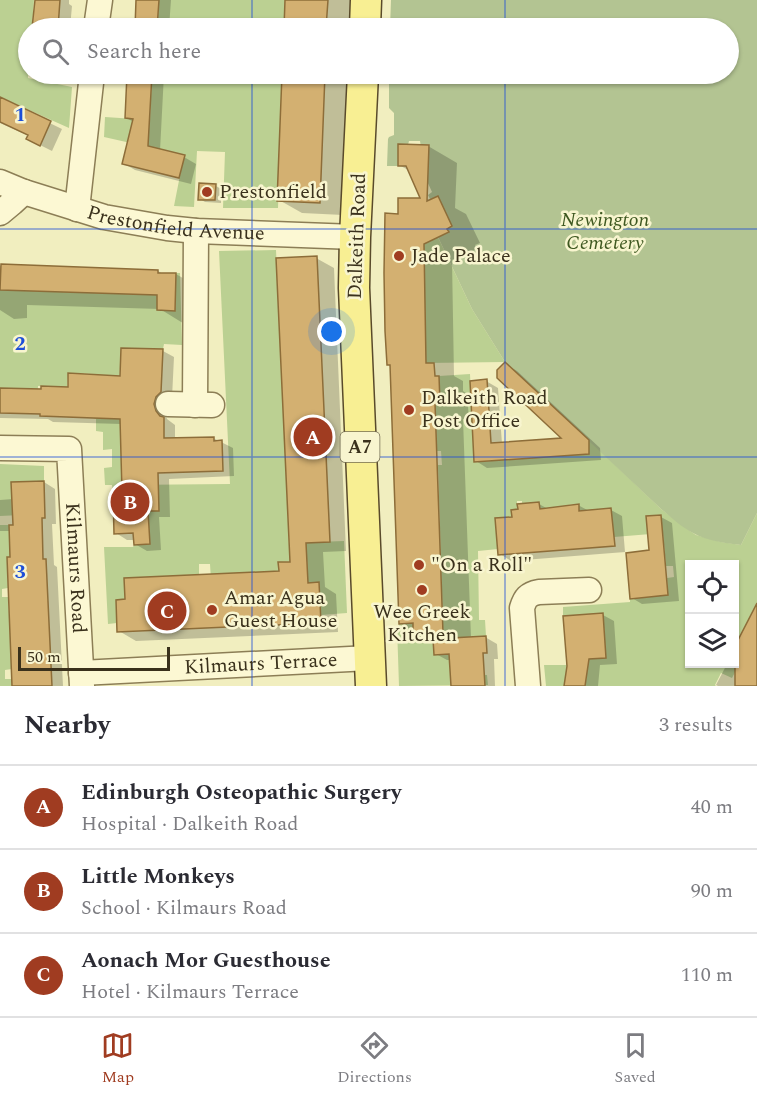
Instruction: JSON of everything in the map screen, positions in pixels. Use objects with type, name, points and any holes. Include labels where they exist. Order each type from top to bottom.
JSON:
[{"type":"main road","points":[[365,18],[366,0]]},
{"type":"main road","name":"Dalkeith Road","points":[[363,84],[354,288],[370,672]]},
{"type":"street","points":[[97,18],[100,0]]},
{"type":"street","points":[[77,209],[91,84]]},
{"type":"street","name":"Prestonfield Avenue","points":[[0,182],[77,209],[137,223],[195,231],[355,237]]},
{"type":"street","points":[[0,213],[24,192]]},
{"type":"street","points":[[168,404],[204,405],[195,231]]},
{"type":"street","name":"Kilmaurs Road","points":[[0,447],[69,449],[82,680]]},
{"type":"street","points":[[528,686],[522,608],[525,599],[539,592],[590,590]]},
{"type":"street","name":"Kilmaurs Terrace","points":[[82,680],[370,672]]},
{"type":"green space","points":[[0,0],[34,0],[33,18],[18,18],[18,84],[57,84],[72,87],[69,128],[0,97]]},
{"type":"green space","points":[[159,0],[285,0],[284,18],[158,18]]},
{"type":"green space","name":"Newington Cemetery","points":[[391,0],[757,0],[757,513],[741,545],[704,538],[680,525],[505,362],[472,309],[438,237],[449,232],[447,229],[452,226],[438,196],[430,199],[428,195],[432,192],[427,181],[420,141],[409,141],[408,145],[398,144],[398,166],[387,166],[388,139],[394,135],[394,113],[389,108],[389,84],[739,84],[739,18],[390,18]]},
{"type":"green space","points":[[152,84],[282,84],[278,208],[223,208],[225,152],[197,151],[194,207],[174,206],[184,155],[104,137],[105,117],[150,120]]},
{"type":"green space","points":[[424,213],[427,214],[472,309],[505,362],[426,363]]},
{"type":"green space","points":[[276,250],[289,543],[344,541],[347,613],[321,615],[319,583],[308,583],[307,561],[279,562],[280,584],[254,582],[253,572],[236,573],[212,595],[210,564],[199,564],[199,575],[125,578],[125,599],[116,600],[117,623],[108,624],[104,547],[133,547],[150,544],[148,511],[159,511],[158,491],[113,492],[112,485],[105,485],[104,468],[112,467],[112,449],[103,450],[103,432],[96,431],[96,419],[93,418],[94,374],[68,373],[67,387],[38,386],[37,413],[0,388],[0,290],[157,295],[175,310],[176,273],[180,273],[182,345],[164,344],[163,349],[121,348],[118,408],[137,409],[120,423],[122,485],[230,484],[219,251]]},
{"type":"green space","points":[[470,374],[474,459],[477,462],[589,454],[589,440],[661,509],[696,535],[741,545],[757,513],[757,613],[739,640],[739,560],[685,560],[685,668],[737,668],[732,678],[721,673],[716,686],[585,686],[587,676],[566,673],[564,686],[546,686],[544,665],[566,665],[566,660],[606,657],[603,613],[563,616],[563,607],[630,602],[630,599],[668,595],[667,578],[674,577],[673,566],[666,566],[663,533],[614,537],[611,508],[579,511],[578,504],[568,505],[568,512],[551,513],[517,501],[517,509],[512,517],[495,518],[498,549],[478,551],[479,620],[485,620],[486,636],[434,639],[449,654],[487,675],[488,685],[399,686],[397,626],[413,623],[413,634],[431,634],[443,622],[438,465],[442,465],[441,451],[437,451],[435,403],[440,403],[440,395],[435,395],[435,381],[439,381],[439,376]]},
{"type":"green space","points":[[0,464],[44,466],[44,481],[11,482],[12,510],[21,515],[0,516]]},
{"type":"green space","points":[[0,525],[9,525],[10,551],[26,557],[7,558],[8,588],[2,589],[2,597],[8,597],[10,628],[29,627],[29,638],[10,639],[12,669],[5,670],[5,679],[12,679],[12,686],[0,686]]},
{"type":"building","points":[[35,0],[60,0],[59,18],[33,18]]},
{"type":"building","points":[[136,0],[159,0],[158,18],[135,18]]},
{"type":"building","points":[[285,0],[328,0],[327,18],[284,18]]},
{"type":"building","points":[[127,84],[151,84],[148,146],[185,155],[179,178],[122,164],[133,119],[125,118]]},
{"type":"building","points":[[282,84],[325,84],[320,203],[277,201]]},
{"type":"building","points":[[0,97],[51,121],[40,146],[26,139],[28,135],[0,122]]},
{"type":"building","points":[[398,144],[429,145],[427,201],[438,196],[452,226],[447,229],[449,232],[424,244],[426,363],[434,363],[435,376],[439,376],[440,403],[435,403],[443,633],[413,634],[413,623],[399,624],[390,365],[387,365],[385,331],[385,213],[398,214],[398,198],[420,198],[406,166],[398,166]]},
{"type":"building","name":"Prestonfield","points":[[199,183],[216,184],[215,200],[198,200]]},
{"type":"building","points":[[317,256],[330,542],[306,543],[308,583],[319,582],[321,623],[117,632],[116,600],[125,599],[124,578],[279,571],[278,562],[290,562],[276,258]]},
{"type":"building","points":[[1,264],[158,270],[158,273],[176,273],[175,311],[157,310],[157,295],[0,290]]},
{"type":"building","points":[[121,348],[163,349],[161,392],[154,404],[156,411],[164,417],[164,438],[214,437],[214,441],[222,440],[223,471],[158,473],[159,511],[148,511],[150,544],[134,545],[133,533],[114,534],[113,492],[122,492],[120,419],[0,413],[0,388],[68,387],[68,373],[120,376]]},
{"type":"building","points":[[505,362],[589,440],[589,454],[474,462],[470,381],[487,379],[491,443],[561,438],[497,378],[497,370]]},
{"type":"building","points":[[44,481],[43,559],[46,559],[52,686],[12,686],[7,557],[10,557],[9,525],[13,525],[11,482]]},
{"type":"building","points":[[539,502],[540,509],[579,504],[579,511],[611,508],[615,546],[498,555],[495,518],[512,517],[511,510],[518,509],[517,504]]},
{"type":"building","points":[[661,515],[668,595],[630,599],[626,553],[649,550],[646,516]]},
{"type":"building","points":[[757,603],[757,686],[735,686],[735,668],[739,668],[739,638]]},
{"type":"building","points":[[603,613],[606,658],[589,659],[585,686],[564,686],[567,666],[563,616]]},
{"type":"building","points":[[486,636],[487,653],[483,653],[485,686],[451,686],[449,654],[434,655],[433,639]]},
{"type":"place","name":"Prestonfield","points":[[207,192]]},
{"type":"place","name":"Jade Palace","points":[[399,256]]},
{"type":"place","name":"Dalkeith Road Post Office","points":[[409,410]]},
{"type":"place","name":"Edinburgh Osteopathic Surgery","points":[[313,437]]},
{"type":"place","name":"Little Monkeys","points":[[130,502]]},
{"type":"place","name":"\"On a Roll\"","points":[[419,565]]},
{"type":"place","name":"Wee Greek Kitchen","points":[[422,590]]},
{"type":"place","name":"Amar Agua Guest House","points":[[212,610]]},
{"type":"place","name":"Aonach Mor Guesthouse","points":[[167,611]]}]
